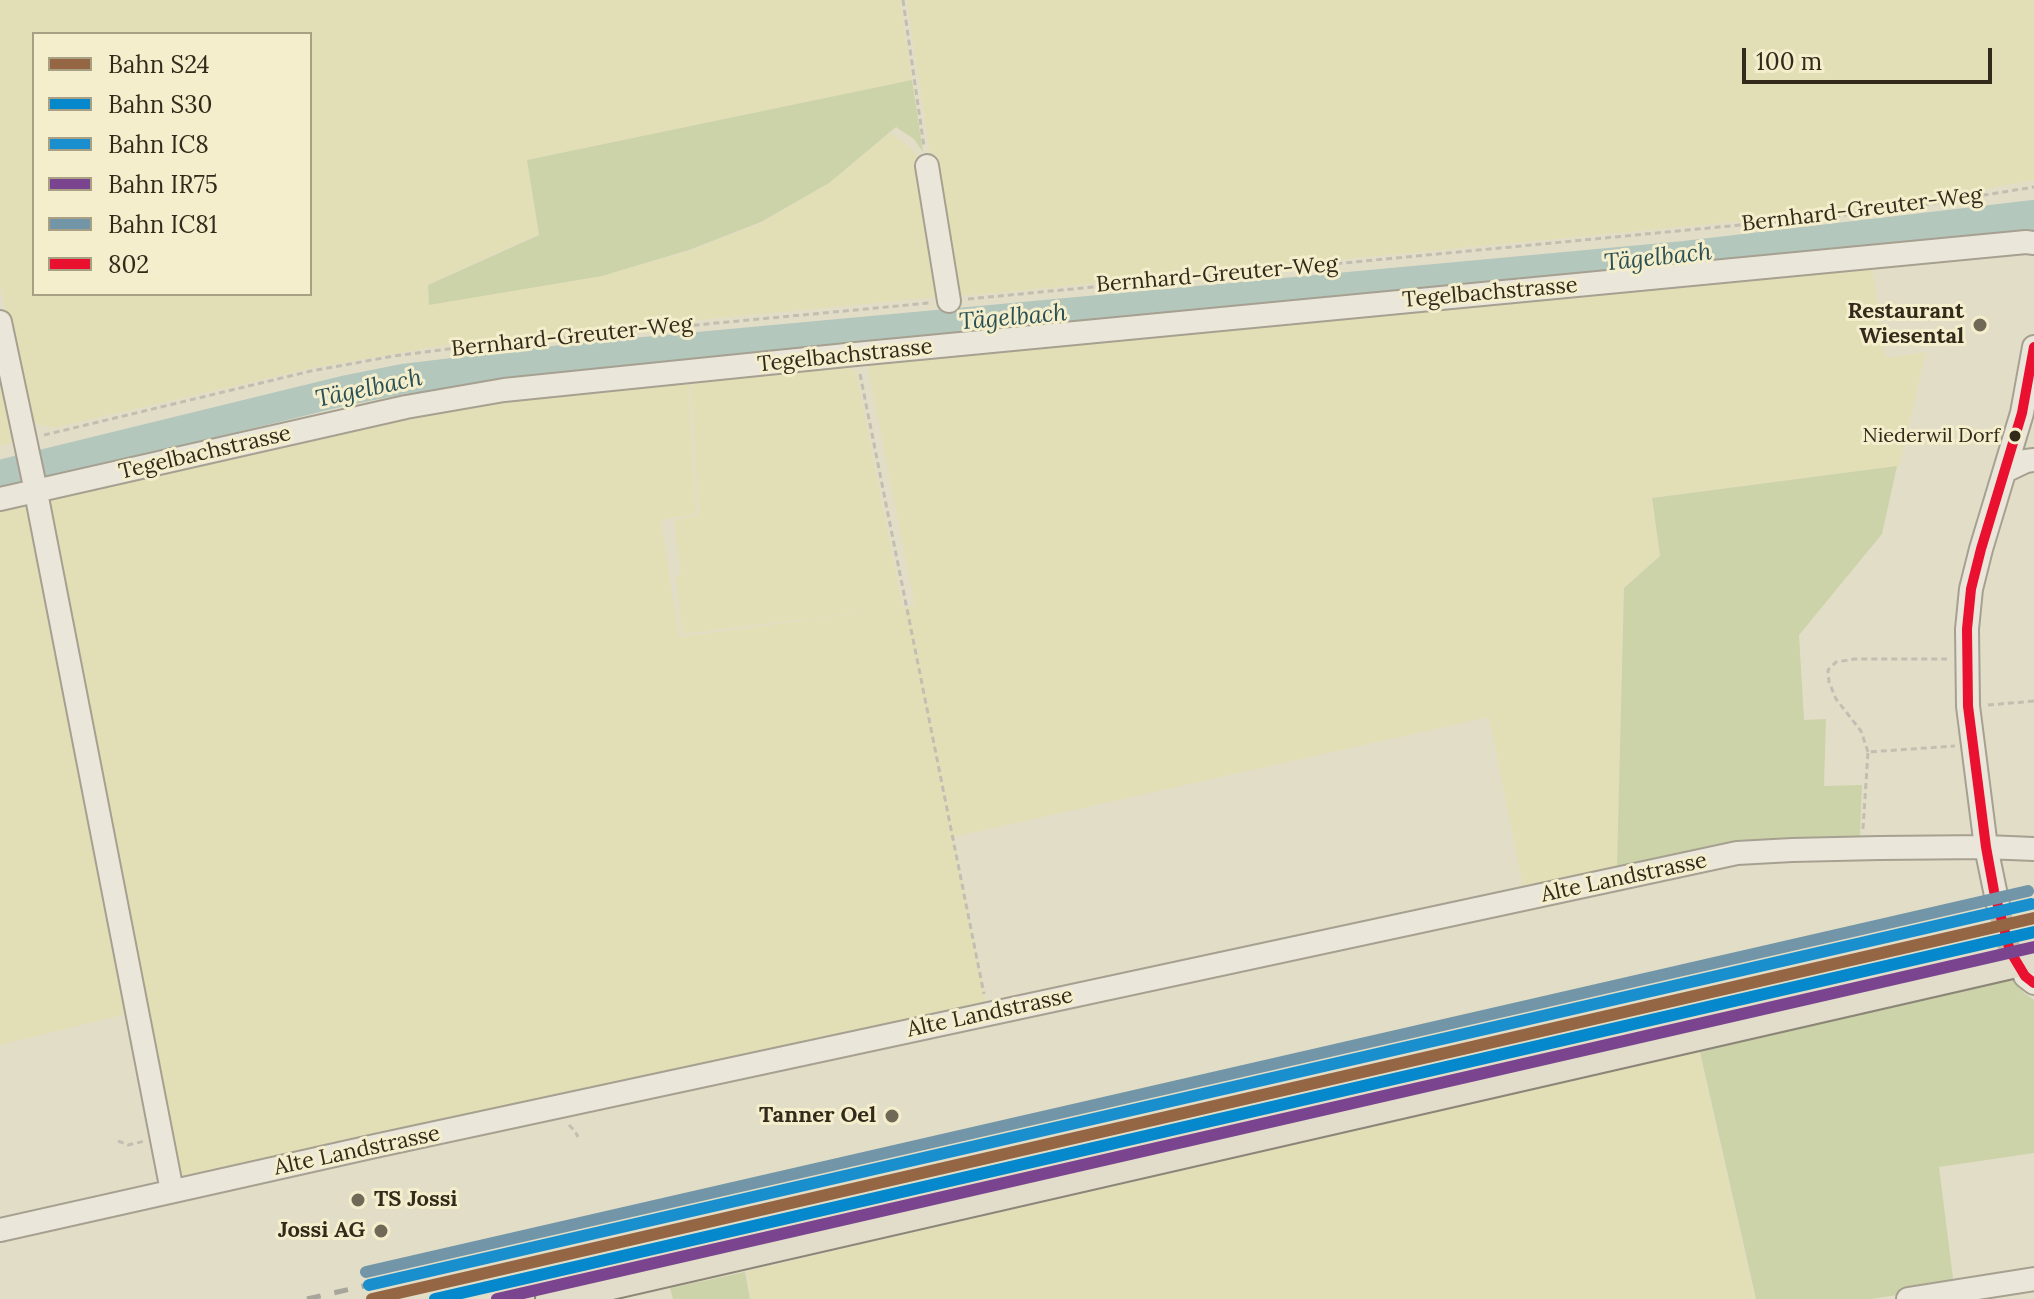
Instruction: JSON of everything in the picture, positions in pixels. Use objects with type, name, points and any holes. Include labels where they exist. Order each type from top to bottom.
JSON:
[{"type":"main road","points":[[550,1299],[2031,973]]},
{"type":"street","points":[[927,166],[949,301]]},
{"type":"street","name":"Tegelbachstrasse","points":[[0,499],[34,484],[474,395],[856,354],[2034,243]]},
{"type":"street","points":[[0,322],[27,446],[172,1191]]},
{"type":"street","points":[[1998,905],[1986,847],[1968,706],[1967,629],[1971,589],[1981,549],[2005,471],[2028,423],[2034,347]]},
{"type":"street","points":[[2005,471],[2034,460]]},
{"type":"street","name":"Alte Landstrasse","points":[[0,1230],[1737,853],[1986,847],[2034,849]]},
{"type":"street","points":[[1908,1299],[2034,1279]]},
{"type":"path","points":[[903,0],[927,166]]},
{"type":"path","name":"Bernhard-Greuter-Weg","points":[[27,446],[311,371],[463,347],[1886,211],[2034,187]]},
{"type":"path","points":[[856,354],[988,1014]]},
{"type":"path","points":[[1862,849],[1868,752],[1861,731],[1836,699],[1828,670],[1836,662],[1855,659],[1967,660]]},
{"type":"path","points":[[1989,705],[2034,701]]},
{"type":"path","points":[[1868,752],[1952,746]]},
{"type":"path","points":[[118,1141],[128,1145],[161,1138]]},
{"type":"shaded area","points":[[0,0],[900,0],[912,80],[528,160],[538,234],[427,285],[429,304],[602,276],[689,251],[761,223],[829,183],[890,133],[912,149],[923,167],[938,297],[458,343],[312,368],[53,428],[30,422],[0,285]]},
{"type":"shaded area","points":[[907,0],[2034,0],[2034,180],[1886,207],[963,296],[950,287]]},
{"type":"shaded area","points":[[1872,267],[1886,358],[1926,352],[1899,466],[1651,498],[1660,555],[1623,588],[1618,866],[1523,887],[1489,717],[953,837],[988,1014],[978,1004],[180,1179],[146,1009],[0,1045],[0,499],[406,407],[688,372],[696,514],[661,520],[679,637],[882,610],[682,634],[676,577],[681,576],[674,520],[699,515],[690,377],[837,364],[856,371],[903,608],[915,606],[867,363]]},
{"type":"shaded area","points":[[0,322],[25,440],[0,446]]},
{"type":"shaded area","points":[[1699,1052],[1755,1299],[751,1299],[747,1271]]},
{"type":"green space","points":[[912,80],[923,152],[914,139],[896,127],[829,183],[761,222],[689,250],[602,276],[429,305],[428,285],[539,235],[527,160]]},
{"type":"green space","points":[[1897,466],[1882,534],[1799,635],[1804,720],[1826,719],[1824,786],[1862,785],[1860,836],[1739,843],[1617,866],[1624,588],[1660,556],[1652,498]]},
{"type":"green space","points":[[2014,980],[2034,1000],[2034,1153],[1939,1167],[1954,1286],[1871,1299],[1756,1299],[1700,1052]]},
{"type":"green space","points":[[745,1272],[750,1299],[673,1299],[670,1288]]},
{"type":"waterway","name":"Tägelbach","points":[[0,475],[403,379],[579,358],[1685,256],[2034,215]]},
{"type":"tunnel","points":[[1998,905],[2010,951],[2024,975]]},
{"type":"railway","points":[[307,1299],[2034,903]]},
{"type":"rail line","name":"IC81","points":[[366,1272],[2028,891]]},
{"type":"rail line","name":"IC8","points":[[369,1285],[2031,904]]},
{"type":"rail line","name":"S24","points":[[372,1299],[2034,918]]},
{"type":"rail line","name":"S30","points":[[435,1299],[2034,932]]},
{"type":"rail line","name":"IR75","points":[[497,1299],[2034,947]]},
{"type":"transit line","name":"802","points":[[2034,347],[2022,413],[1971,589],[1967,629],[1968,706],[1994,891],[2010,951],[2025,976],[2034,983]]},
{"type":"place","name":"Restaurant Wiesental","points":[[1980,325]]},
{"type":"place","name":"Niederwil Dorf","points":[[2015,436]]},
{"type":"place","name":"Tanner Oel","points":[[892,1116]]},
{"type":"place","name":"TS Jossi","points":[[358,1200]]},
{"type":"place","name":"Jossi AG","points":[[381,1231]]}]
